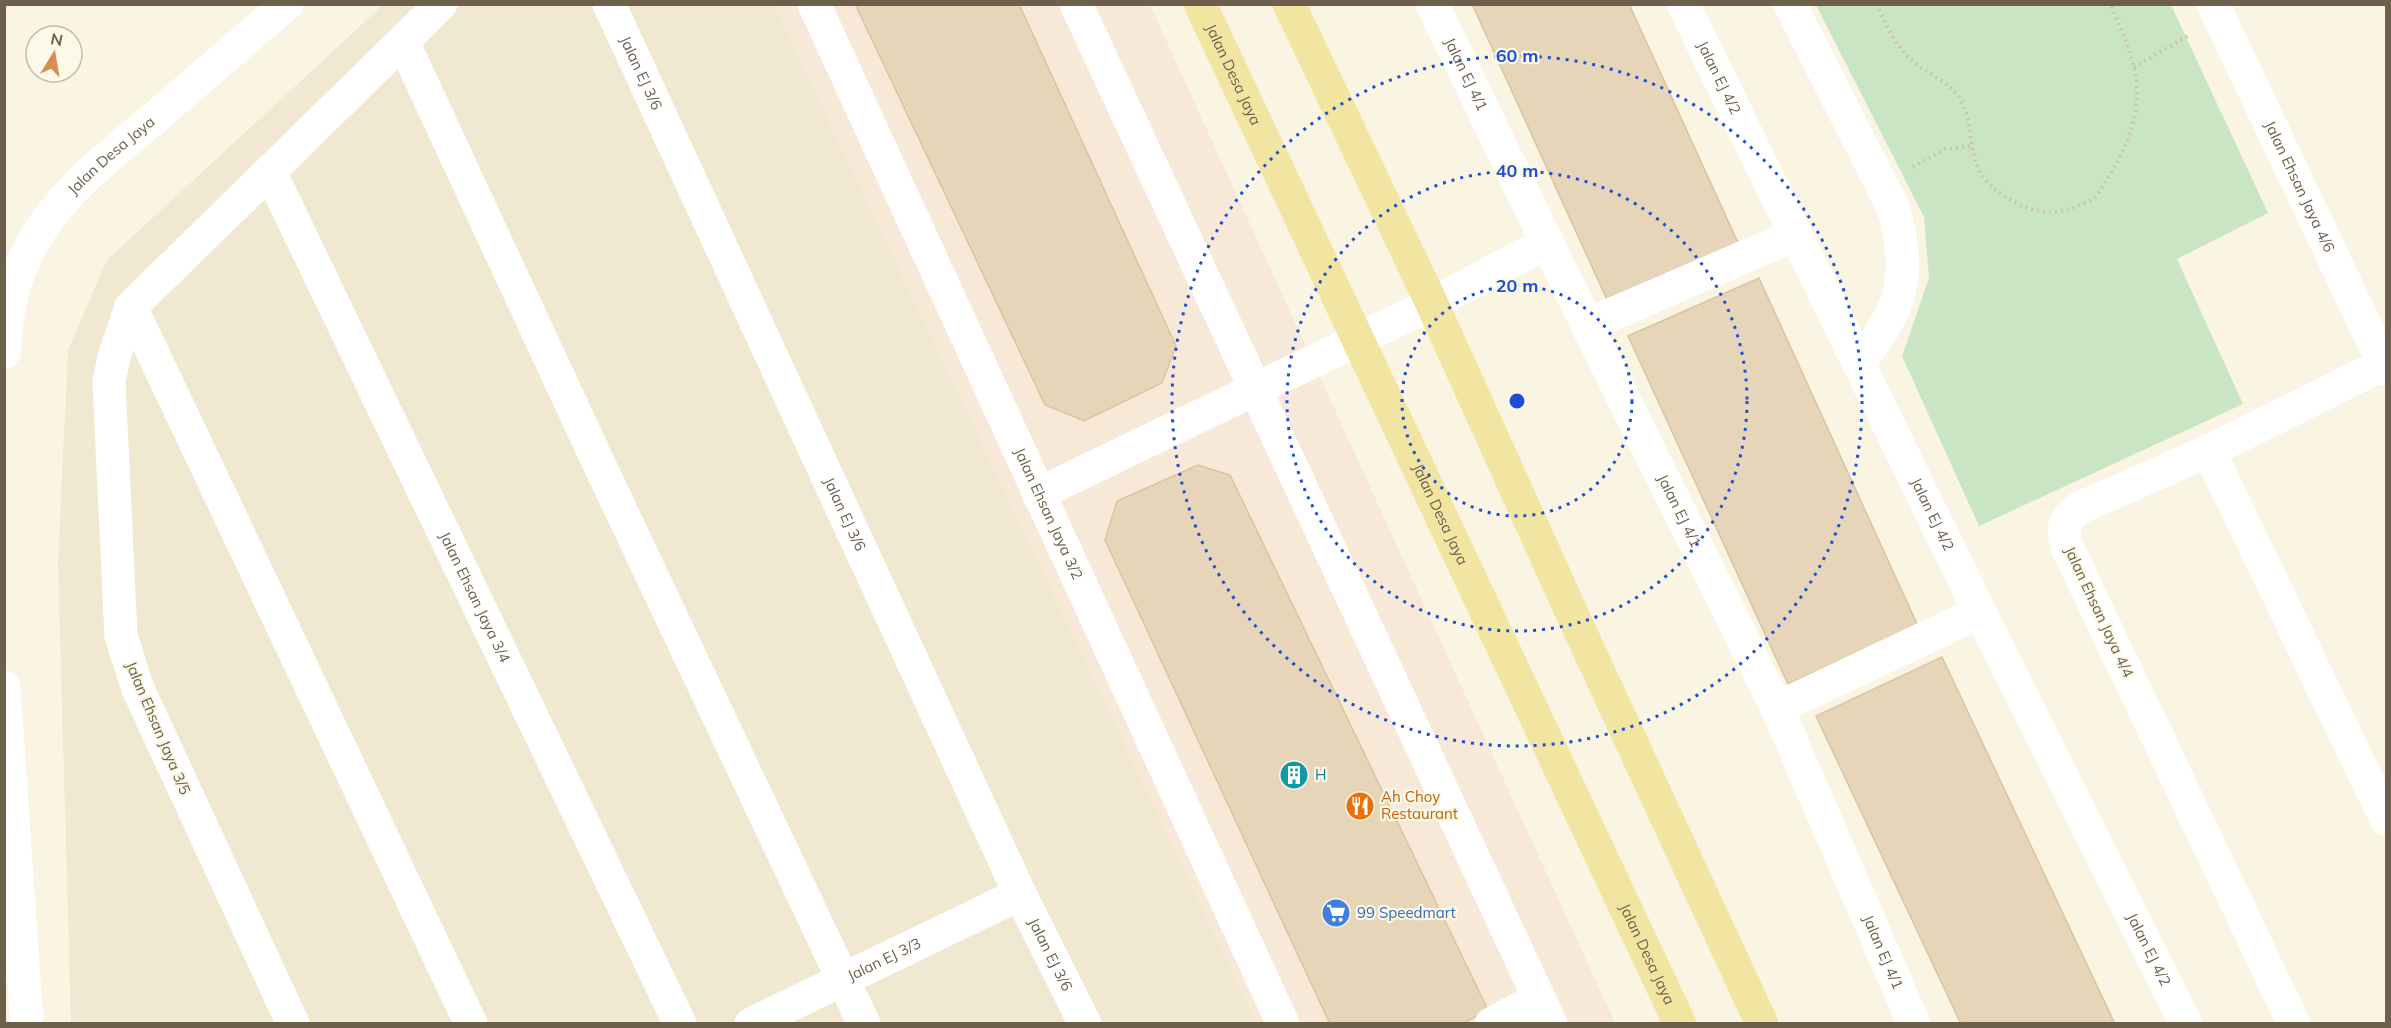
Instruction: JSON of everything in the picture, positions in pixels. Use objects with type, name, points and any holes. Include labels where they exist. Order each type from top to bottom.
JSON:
[{"type":"main road","name":"Jalan Desa Jaya","points":[[1200,4],[1680,1023]]},
{"type":"main road","points":[[1289,4],[1432,304],[1569,607],[1762,1023]]},
{"type":"street","name":"Jalan Desa Jaya","points":[[4,352],[6,313],[19,273],[38,235],[65,197],[287,4]]},
{"type":"street","points":[[441,4],[131,307],[471,1023]]},
{"type":"street","name":"Jalan EJ 3/6","points":[[609,4],[1020,894],[1085,1023]]},
{"type":"street","name":"Jalan Ehsan Jaya 3/2","points":[[814,4],[1283,1023]]},
{"type":"street","points":[[1076,4],[1545,1011],[1491,1023]]},
{"type":"street","name":"Jalan EJ 4/1","points":[[1431,4],[1777,708],[1914,1023]]},
{"type":"street","name":"Jalan EJ 4/2","points":[[1683,4],[1980,612],[2186,1023]]},
{"type":"street","points":[[1790,4],[1893,208],[1899,230],[1903,254],[1902,281],[1893,315],[1879,339],[1858,363]]},
{"type":"street","name":"Jalan Ehsan Jaya 4/6","points":[[2216,11],[2385,367]]},
{"type":"street","points":[[403,42],[605,477],[864,1023]]},
{"type":"street","name":"Jalan Ehsan Jaya 3/4","points":[[270,172],[680,1023]]},
{"type":"street","points":[[1587,325],[1795,235]]},
{"type":"street","points":[[1038,494],[1432,304],[1548,242]]},
{"type":"street","name":"Jalan Ehsan Jaya 3/5","points":[[131,307],[114,357],[109,382],[121,636],[138,689],[293,1023]]},
{"type":"street","name":"Jalan Ehsan Jaya 4/4","points":[[2294,1023],[2066,545],[2063,534],[2065,523],[2079,508],[2209,451],[2385,367]]},
{"type":"street","points":[[2209,451],[2386,819]]},
{"type":"street","points":[[1777,708],[1980,612]]},
{"type":"street","points":[[4,687],[27,1023]]},
{"type":"street","name":"Jalan EJ 3/3","points":[[750,1023],[1020,894]]},
{"type":"path","points":[[1877,4],[1887,30],[1905,52],[1919,67],[1952,89],[1965,105],[1977,170],[1995,190],[2019,205],[2040,212],[2066,212],[2093,199],[2112,172],[2134,122],[2137,94],[2134,67],[2111,4]]},
{"type":"path","points":[[2134,67],[2216,11]]},
{"type":"path","points":[[1881,185],[1945,148],[1971,146]]},
{"type":"shaded area","points":[[383,5],[774,5],[1257,1023],[71,1023],[58,563],[68,350],[107,260]]},
{"type":"shaded area","points":[[774,5],[1150,5],[1615,1023],[1257,1023]]},
{"type":"green space","points":[[1816,5],[2171,5],[2268,213],[2177,259],[2243,404],[1979,526],[1902,356],[1929,278],[1924,217]]},
{"type":"building","points":[[855,4],[1019,4],[1176,346],[1162,383],[1084,421],[1045,405]]},
{"type":"building","points":[[1472,4],[1629,4],[1739,245],[1609,304]]},
{"type":"building","points":[[1759,278],[1918,626],[1788,684],[1628,336]]},
{"type":"building","name":"H","points":[[1198,465],[1230,475],[1488,1010],[1462,1024],[1330,1024],[1105,540],[1117,501]]},
{"type":"building","points":[[1942,657],[2115,1024],[1961,1024],[1816,716]]},
{"type":"place","name":"H","points":[[1294,775]]},
{"type":"place","name":"Ah Choy Restaurant","points":[[1360,806]]},
{"type":"place","name":"99 Speedmart","points":[[1336,913]]}]
